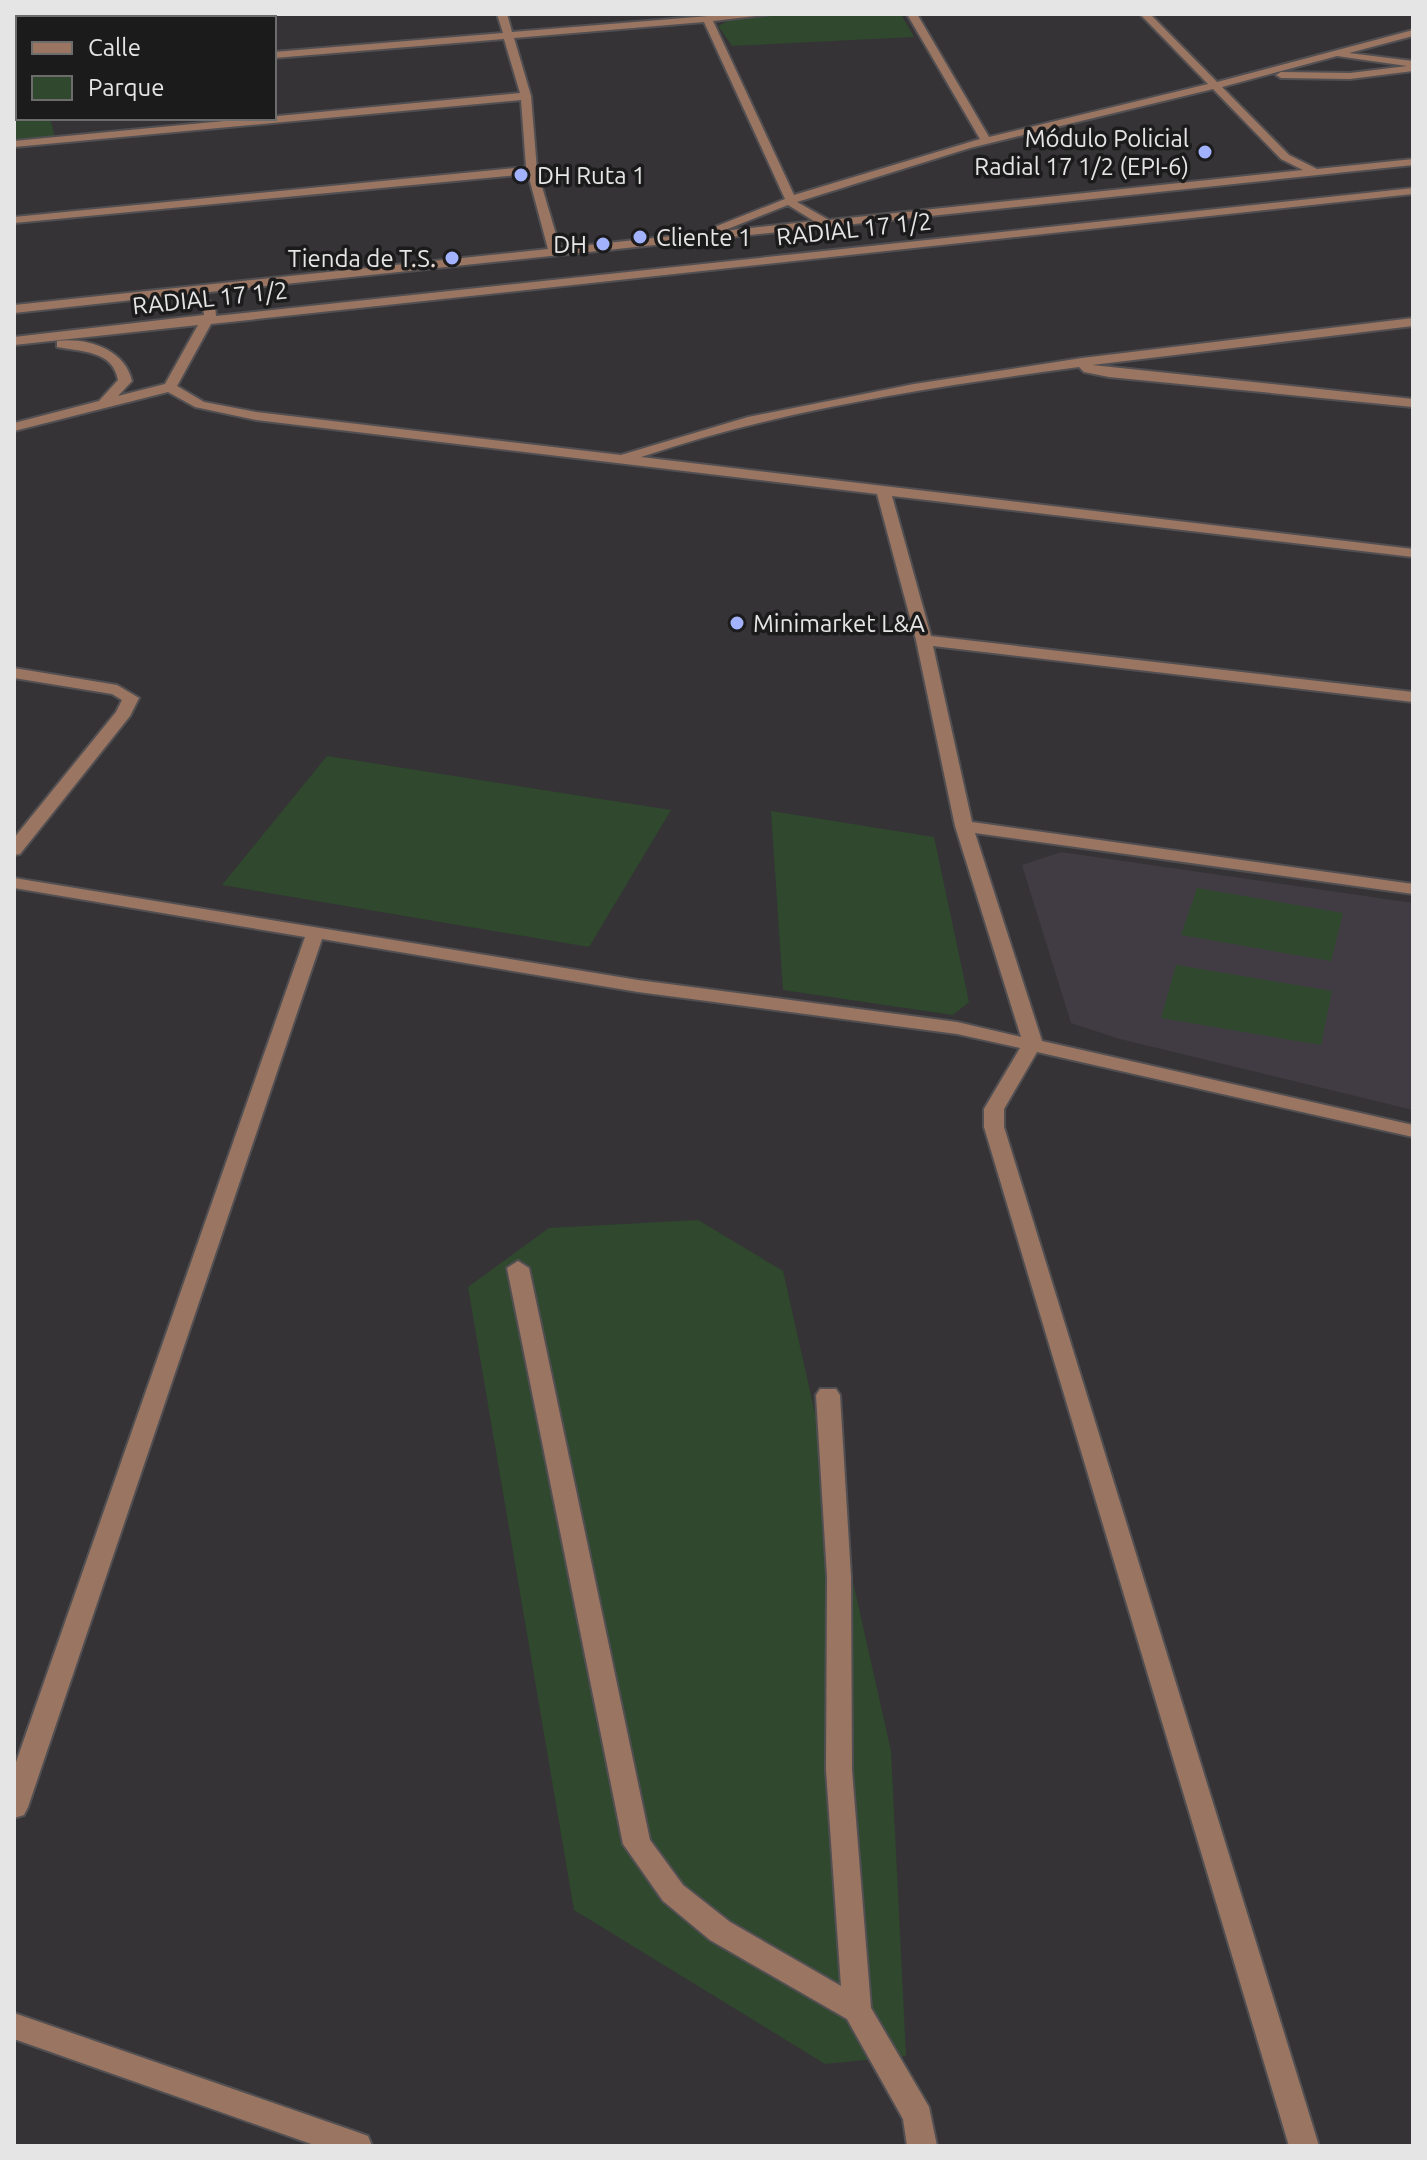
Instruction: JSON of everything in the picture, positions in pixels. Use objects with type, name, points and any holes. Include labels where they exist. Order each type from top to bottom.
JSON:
[{"type":"street","points":[[40,16],[67,14]]},
{"type":"street","points":[[502,14],[526,96],[532,170],[555,253]]},
{"type":"street","points":[[276,55],[767,14]]},
{"type":"street","points":[[912,14],[985,139]]},
{"type":"street","points":[[1145,14],[1218,85],[1285,157],[1365,196]]},
{"type":"street","points":[[707,19],[794,207],[806,216],[828,223]]},
{"type":"street","points":[[700,237],[792,197],[985,139],[1261,75],[1413,33]]},
{"type":"street","points":[[1329,54],[1413,66]]},
{"type":"street","points":[[1261,75],[1350,76],[1413,66]]},
{"type":"street","points":[[276,119],[526,96]]},
{"type":"street","points":[[14,144],[270,120]]},
{"type":"street","name":"RADIAL 17 1/2","points":[[14,309],[1413,162]]},
{"type":"street","points":[[14,220],[532,170]]},
{"type":"street","name":"RADIAL 17 1/2","points":[[14,341],[1413,191]]},
{"type":"street","points":[[14,427],[170,387],[210,315],[209,306],[189,290]]},
{"type":"street","points":[[622,459],[733,423],[895,391],[1081,361],[1413,322]]},
{"type":"street","points":[[34,339],[84,347],[118,361],[125,370],[125,381],[104,402]]},
{"type":"street","points":[[1081,361],[1089,369],[1109,373],[1413,403]]},
{"type":"street","points":[[170,387],[177,395],[204,406],[256,416],[1413,553]]},
{"type":"street","points":[[883,490],[924,640],[964,826],[1033,1043],[994,1109],[994,1127],[1304,2146]]},
{"type":"street","points":[[924,640],[1413,697]]},
{"type":"street","points":[[14,673],[117,690],[131,698],[124,713],[14,850]]},
{"type":"street","points":[[964,826],[1413,889]]},
{"type":"street","points":[[14,883],[638,986],[846,1011],[1033,1043],[1413,1131]]},
{"type":"street","points":[[14,1807],[316,931]]},
{"type":"street","points":[[518,1268],[637,1844],[673,1893],[720,1931],[857,2010]]},
{"type":"street","points":[[828,1395],[839,1577],[839,1770],[857,2010],[918,2117],[922,2146]]},
{"type":"street","points":[[14,2026],[357,2146]]},
{"type":"shaded area","points":[[1061,852],[1413,903],[1413,1110],[1120,1039],[1071,1023],[1022,865]]},
{"type":"green space","points":[[774,14],[901,14],[914,37],[732,46],[718,26],[734,18]]},
{"type":"green space","points":[[16,80],[16,120],[51,120],[55,137],[14,141]]},
{"type":"green space","points":[[327,756],[671,810],[589,947],[222,885]]},
{"type":"green space","points":[[771,811],[934,837],[969,1002],[953,1015],[783,990]]},
{"type":"green space","points":[[1197,888],[1343,913],[1331,961],[1181,935]]},
{"type":"green space","points":[[1176,965],[1332,991],[1321,1045],[1161,1018]]},
{"type":"green space","points":[[698,1220],[783,1271],[891,1751],[906,2056],[825,2064],[574,1910],[468,1287],[549,1228]]},
{"type":"place","name":"Módulo Policial Radial 17 1/2 (EPI-6)","points":[[1205,152]]},
{"type":"place","name":"DH Ruta 1","points":[[521,175]]},
{"type":"place","name":"Cliente 1","points":[[640,237]]},
{"type":"place","name":"DH","points":[[603,244]]},
{"type":"place","name":"Tienda de T.S.","points":[[452,258]]},
{"type":"place","name":"Minimarket L&A","points":[[737,623]]}]
